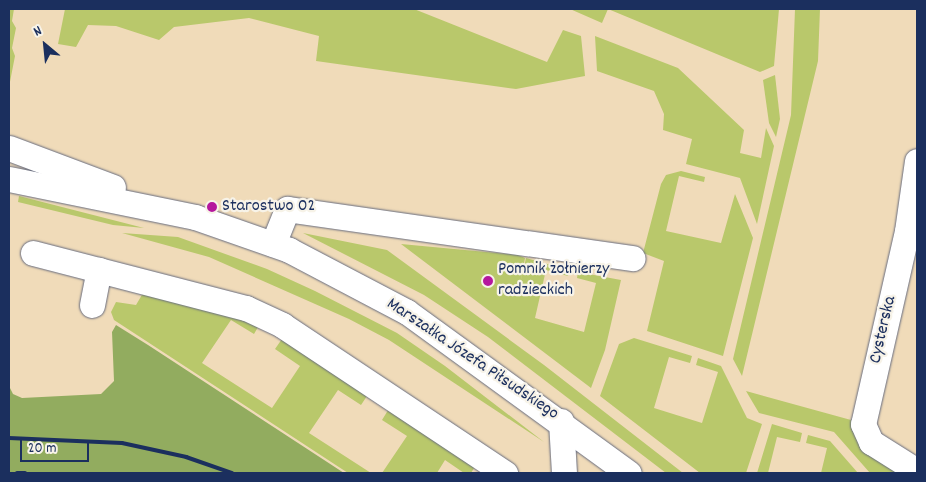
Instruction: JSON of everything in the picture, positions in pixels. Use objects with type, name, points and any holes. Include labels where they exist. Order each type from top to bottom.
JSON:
[{"type":"street","name":"Marszałka Józefa Piłsudskiego","points":[[9,148],[273,244],[407,312],[560,421],[629,473]]},
{"type":"street","name":"Cysterska","points":[[917,161],[908,231],[863,424],[871,442],[917,471]]},
{"type":"street","name":"Marszałka Józefa Piłsudskiego","points":[[9,179],[195,217]]},
{"type":"street","points":[[273,244],[287,209],[633,258]]},
{"type":"street","points":[[32,253],[246,308],[282,325],[505,473]]},
{"type":"street","points":[[92,305],[99,270]]},
{"type":"street","points":[[560,421],[564,473]]},
{"type":"green space","points":[[9,9],[14,9],[12,21],[16,28],[12,48],[15,56],[9,87]]},
{"type":"green space","points":[[65,9],[414,9],[547,62],[563,30],[581,36],[585,76],[516,89],[316,61],[319,36],[249,18],[174,27],[159,40],[116,26],[88,25],[76,47],[58,44]]},
{"type":"green space","points":[[570,9],[608,9],[602,23]]},
{"type":"green space","points":[[608,9],[779,9],[774,66],[760,72]]},
{"type":"green space","points":[[795,9],[820,9],[818,61],[742,376],[733,359],[791,115]]},
{"type":"green space","points":[[595,36],[678,68],[744,130],[740,153],[761,158],[766,128],[774,146],[757,224],[740,178],[686,164],[692,139],[663,130],[664,114],[654,91],[597,71]]},
{"type":"green space","points":[[775,75],[780,119],[776,137],[769,123],[763,80]]},
{"type":"green space","points":[[681,171],[705,177],[704,182],[679,176],[666,231],[721,243],[735,194],[753,238],[723,356],[647,331],[664,261],[643,253],[661,184],[666,175]]},
{"type":"green space","points":[[19,196],[144,228],[113,225],[18,202]]},
{"type":"green space","points":[[122,233],[178,237],[267,269],[315,291],[397,333],[445,366],[544,442],[389,340],[349,319],[209,257]]},
{"type":"green space","points":[[303,233],[387,250],[544,365],[683,473],[666,473],[488,337],[424,295]]},
{"type":"green space","points":[[401,244],[518,255],[525,258],[521,280],[526,258],[569,270],[568,276],[546,270],[535,318],[584,332],[596,283],[577,278],[578,272],[621,280],[605,350],[591,388]]},
{"type":"green space","points":[[153,276],[261,322],[254,334],[231,320],[202,363],[272,408],[300,366],[275,349],[284,336],[369,393],[361,405],[338,390],[309,433],[371,473],[348,473],[114,320],[111,312],[116,302],[136,305]]},
{"type":"green space","points":[[116,325],[344,473],[9,473],[9,386],[13,394],[22,398],[101,394],[114,381],[112,332]]},
{"type":"green space","points":[[634,338],[692,356],[690,363],[669,357],[654,408],[702,423],[718,372],[696,365],[698,358],[721,366],[747,418],[762,424],[746,473],[700,473],[600,396],[619,344]]},
{"type":"green space","points":[[746,391],[851,420],[855,437],[907,473],[870,473],[834,432],[759,413]]},
{"type":"green space","points":[[390,407],[476,465],[471,473],[464,473],[445,460],[437,473],[382,473],[407,436],[382,420]]},
{"type":"green space","points":[[772,424],[802,433],[800,442],[777,437],[768,473],[757,473]]},
{"type":"green space","points":[[808,435],[830,441],[858,473],[821,473],[827,448],[806,443]]},
{"type":"railway","points":[[9,438],[122,443],[186,457],[232,473]]},
{"type":"railway","points":[[17,473],[25,473]]},
{"type":"place","name":"Starostwo 02","points":[[212,207]]},
{"type":"place","name":"Pomnik żołnierzy radzieckich","points":[[488,281]]}]
